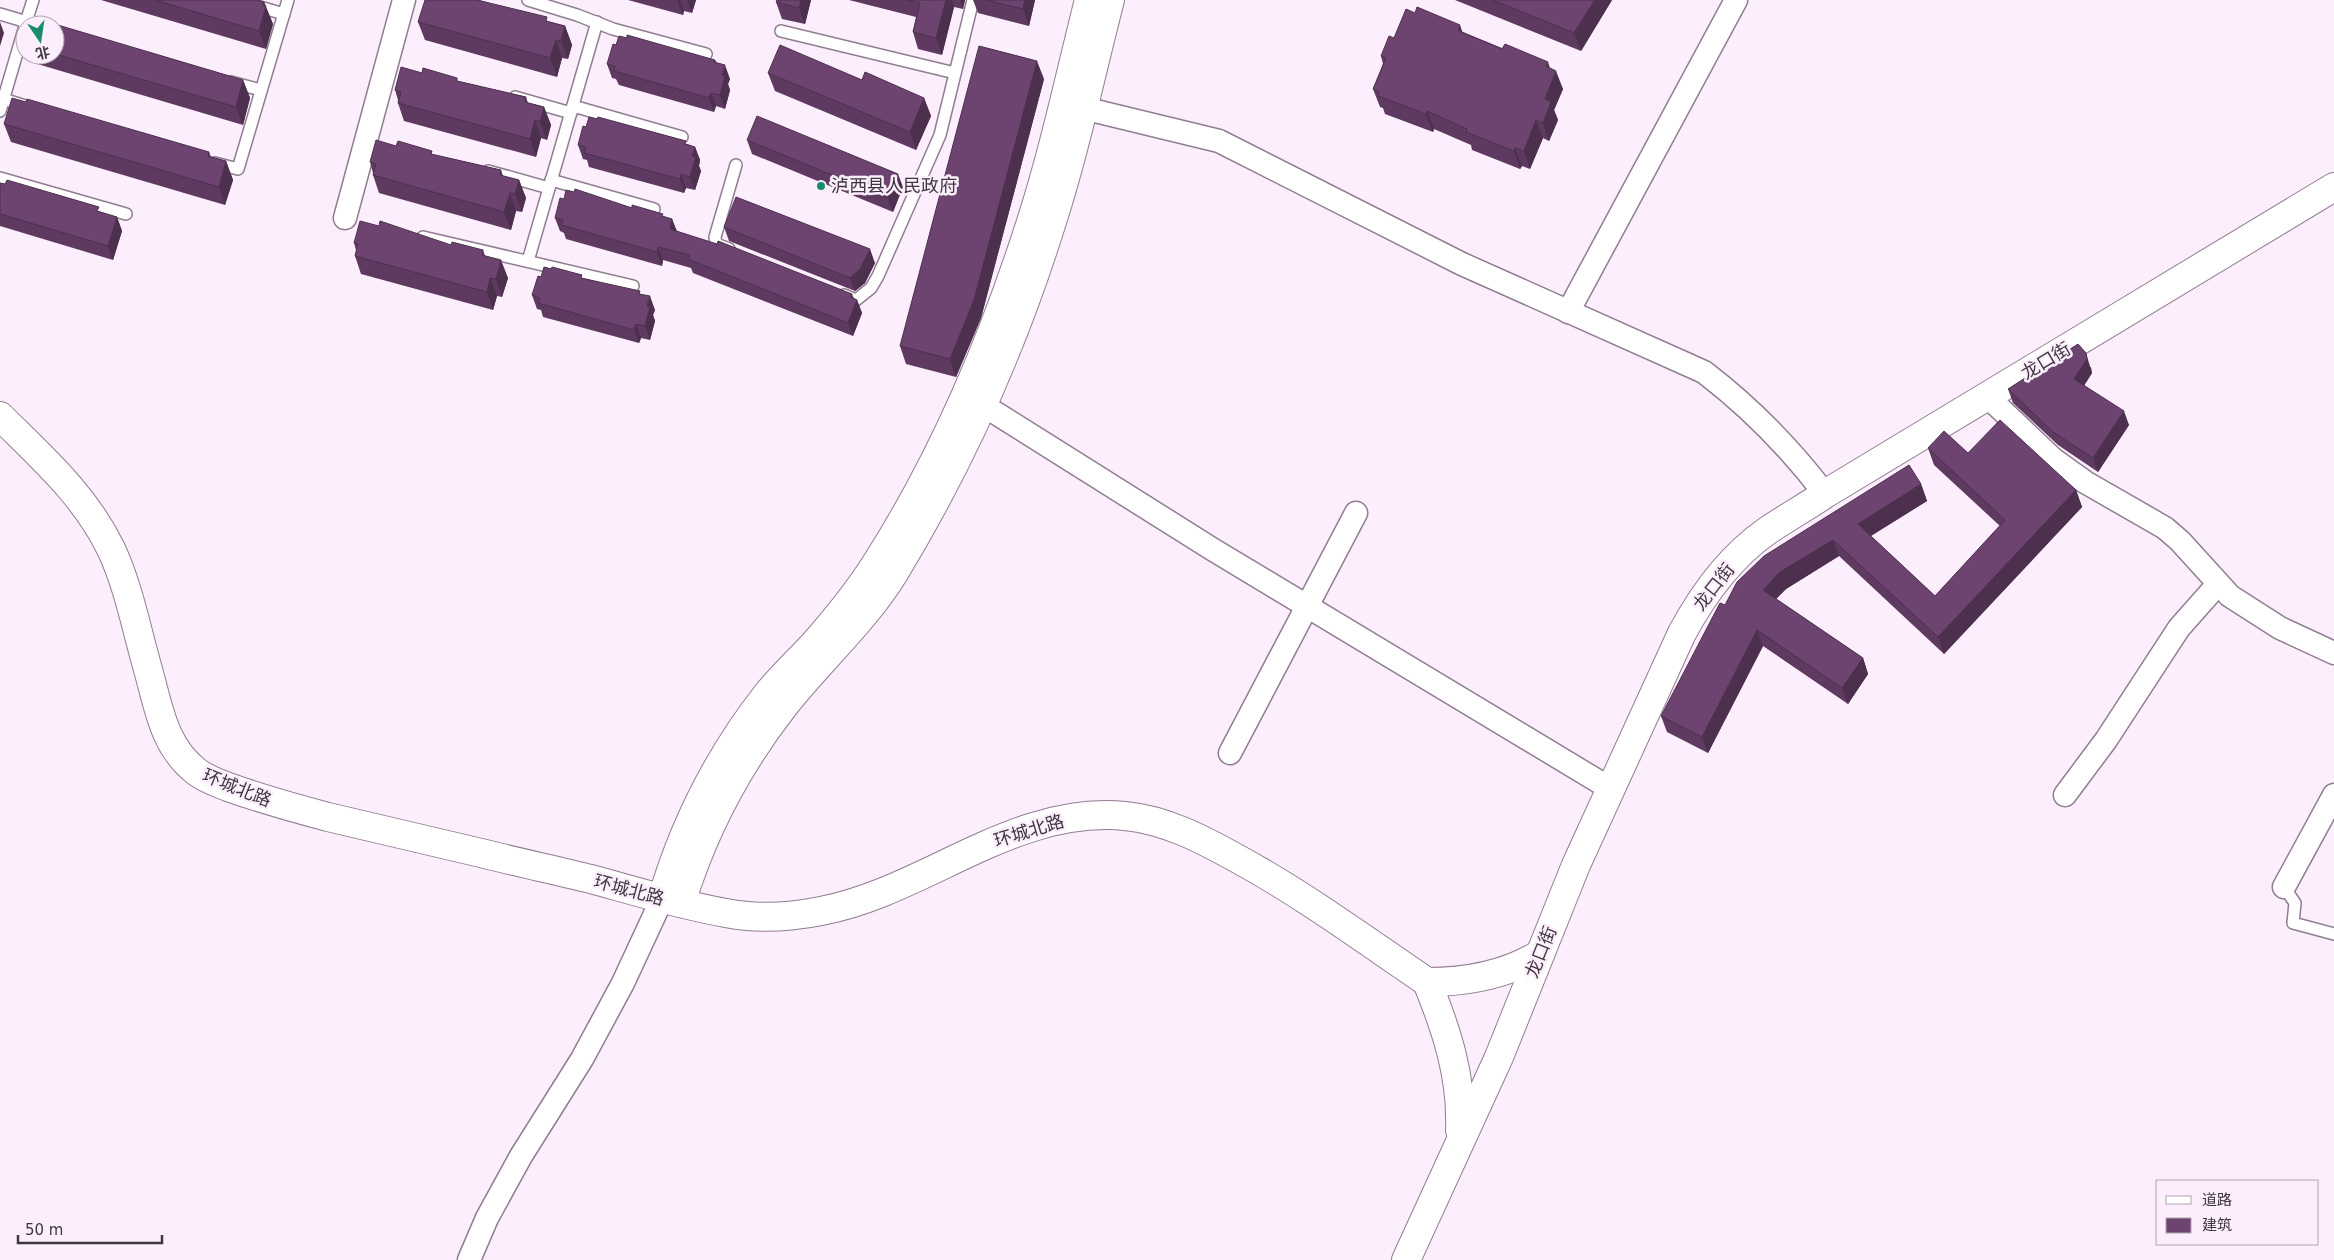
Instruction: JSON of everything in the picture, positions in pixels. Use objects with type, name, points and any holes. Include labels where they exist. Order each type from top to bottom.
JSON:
[{"type":"main road","points":[[672,901],[680,847],[712,777],[732,744],[768,694],[835,620],[875,564],[924,478],[964,397],[989,340],[1030,224],[1089,0]]},
{"type":"main road","points":[[672,901],[744,762],[784,706],[850,632],[892,575],[925,519],[983,405],[1026,297],[1050,229],[1110,0]]},
{"type":"main road","name":"龙口街","points":[[1406,1260],[1499,1056],[1576,865],[1682,633],[1709,589],[1726,568],[1766,532],[1826,494],[2334,187]]},
{"type":"main road","name":"环城北路","points":[[0,416],[64,479],[99,527],[123,578],[164,728],[178,753],[195,771],[206,778],[270,803],[579,876],[727,914],[750,916],[795,915],[818,912],[865,900],[1027,828],[1084,816],[1126,816],[1165,824],[1183,831],[1280,882],[1427,982]]},
{"type":"main road","points":[[1460,1138],[1460,1093],[1455,1064],[1446,1028],[1427,982],[1456,982],[1486,977],[1540,954]]},
{"type":"street","points":[[350,220],[404,0]]},
{"type":"street","points":[[1568,312],[1736,0]]},
{"type":"street","points":[[1082,108],[1220,141],[1462,264],[1704,372],[1729,391],[1774,433],[1826,494]]},
{"type":"street","points":[[1987,396],[2053,459],[2093,487],[2165,528],[2230,596],[2280,628],[2334,653]]},
{"type":"street","points":[[983,405],[1307,606],[1611,789]]},
{"type":"street","points":[[1230,753],[1356,512]]},
{"type":"street","points":[[2065,795],[2106,740],[2179,628],[2218,584]]},
{"type":"street","points":[[2284,887],[2334,795]]},
{"type":"street","points":[[469,1260],[487,1218],[521,1156],[582,1059],[623,983],[672,901]]},
{"type":"lane","points":[[31,15],[33,0]]},
{"type":"lane","points":[[236,0],[284,14]]},
{"type":"lane","points":[[200,158],[238,169],[288,0]]},
{"type":"lane","points":[[528,0],[613,29],[706,54]]},
{"type":"lane","points":[[830,290],[856,300],[864,295],[875,282],[940,135],[974,0]]},
{"type":"lane","points":[[0,14],[15,20]]},
{"type":"lane","points":[[528,261],[596,22]]},
{"type":"lane","points":[[781,31],[955,73]]},
{"type":"lane","points":[[0,111],[2,99],[15,63]]},
{"type":"lane","points":[[224,80],[261,90]]},
{"type":"lane","points":[[499,93],[682,136]]},
{"type":"lane","points":[[2,99],[41,111]]},
{"type":"lane","points":[[736,165],[715,237],[716,244],[742,255]]},
{"type":"lane","points":[[473,167],[654,209]]},
{"type":"lane","points":[[0,178],[126,214]]},
{"type":"lane","points":[[413,234],[633,286]]},
{"type":"lane","points":[[2284,887],[2295,903],[2293,923],[2334,934]]},
{"type":"building","points":[[155,0],[257,0],[264,2],[263,5],[266,6],[259,31]]},
{"type":"building","points":[[425,0],[477,0],[547,17],[546,21],[565,26],[561,41],[556,40],[550,58],[418,22]]},
{"type":"building","points":[[777,0],[801,0],[799,8],[776,2]]},
{"type":"building","points":[[907,0],[946,0],[936,38],[913,32],[920,3]]},
{"type":"building","points":[[986,0],[1025,0],[1023,9]]},
{"type":"building","points":[[1493,0],[1595,0],[1574,33]]},
{"type":"building","points":[[1417,7],[1460,25],[1458,30],[1468,35],[1502,49],[1505,44],[1548,62],[1546,66],[1556,71],[1545,99],[1551,102],[1543,123],[1536,120],[1524,151],[1515,148],[1514,151],[1466,132],[1467,129],[1427,111],[1426,114],[1378,96],[1379,92],[1373,89],[1386,58],[1381,56],[1389,36],[1394,38],[1406,9],[1415,13]]},
{"type":"building","points":[[65,27],[243,80],[236,107],[65,57]]},
{"type":"building","points":[[627,35],[715,60],[714,62],[725,65],[722,75],[725,76],[720,95],[711,93],[709,98],[614,71],[615,66],[607,64],[613,44],[616,45],[619,36],[627,38]]},
{"type":"building","points":[[780,45],[862,80],[865,72],[924,98],[910,132],[768,73]]},
{"type":"building","points":[[979,46],[1037,61],[974,300],[950,359],[900,346]]},
{"type":"building","points":[[401,67],[422,73],[423,68],[457,78],[457,81],[526,97],[525,102],[544,107],[540,122],[535,120],[530,139],[398,103],[401,92],[395,90]]},
{"type":"building","points":[[12,98],[26,102],[27,99],[209,152],[208,156],[226,161],[219,187],[4,124]]},
{"type":"building","points":[[757,116],[898,174],[888,198],[747,140]]},
{"type":"building","points":[[589,117],[597,119],[598,117],[686,141],[685,144],[695,147],[692,156],[696,157],[690,177],[681,174],[680,179],[584,153],[586,147],[578,145],[583,126],[586,127]]},
{"type":"building","points":[[376,140],[396,146],[398,141],[432,151],[431,154],[501,170],[500,175],[519,180],[515,194],[510,193],[504,212],[373,175],[376,164],[370,162]]},
{"type":"building","points":[[7,180],[99,207],[97,211],[117,217],[108,246],[0,214],[0,183],[5,184]]},
{"type":"building","points":[[575,189],[632,208],[632,205],[663,214],[662,216],[672,219],[670,229],[717,244],[718,241],[852,294],[851,297],[857,300],[848,323],[688,259],[690,255],[658,247],[657,252],[561,225],[563,220],[555,218],[560,198],[564,199],[566,190],[574,192]]},
{"type":"building","points":[[736,197],[870,249],[860,269],[850,278],[724,227]]},
{"type":"building","points":[[360,221],[379,226],[380,221],[451,245],[452,242],[483,250],[482,255],[501,260],[496,279],[490,278],[487,292],[355,256],[358,244],[354,243]]},
{"type":"building","points":[[544,267],[551,269],[552,267],[582,275],[581,278],[640,291],[639,294],[650,296],[647,306],[650,307],[645,326],[636,324],[634,330],[538,303],[540,298],[532,295],[538,276],[541,277]]},
{"type":"building","points":[[2078,344],[2086,353],[2087,359],[2074,379],[2124,411],[2093,458],[2053,432],[2008,389]]},
{"type":"building","points":[[2000,420],[2076,490],[1938,637],[1833,540],[1780,572],[1763,590],[1863,658],[1842,688],[1757,630],[1702,737],[1661,716],[1720,603],[1725,605],[1737,582],[1764,556],[1909,465],[1921,484],[1858,524],[1935,596],[2005,520],[1928,448],[1944,431],[1968,453]]},
{"type":"place","name":"泸西县人民政府","points":[[821,186]]}]
